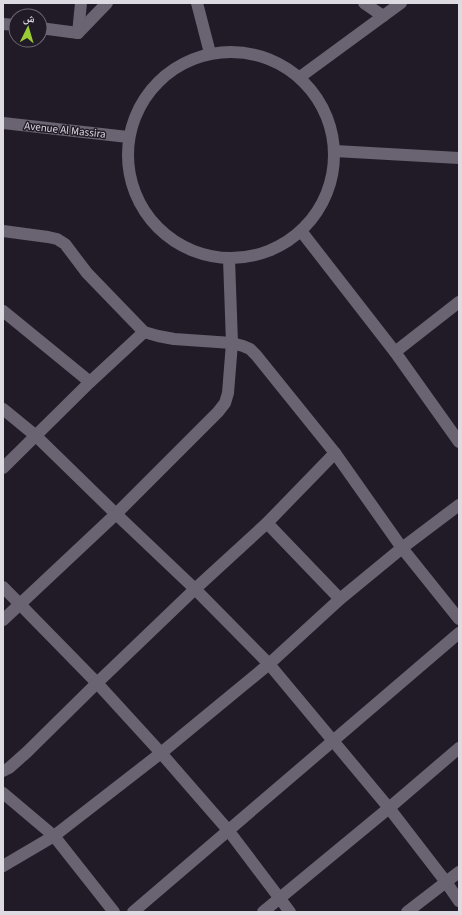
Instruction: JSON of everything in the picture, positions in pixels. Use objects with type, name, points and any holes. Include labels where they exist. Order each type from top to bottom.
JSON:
[{"type":"street","points":[[78,33],[81,3]]},
{"type":"street","points":[[78,33],[107,3]]},
{"type":"street","points":[[197,3],[210,53]]},
{"type":"street","points":[[364,3],[383,16]]},
{"type":"street","points":[[300,78],[401,3]]},
{"type":"street","points":[[48,29],[78,33]]},
{"type":"street","points":[[242,52],[273,60],[300,78],[318,99],[330,124],[335,151],[332,181],[320,208],[302,231],[274,249],[255,256],[229,259],[194,252],[163,234],[140,206],[128,173],[128,137],[138,107],[156,82],[180,64],[210,53],[242,52]]},
{"type":"street","name":"Avenue Al Massira","points":[[3,123],[128,137]]},
{"type":"street","points":[[335,151],[459,158]]},
{"type":"street","points":[[3,231],[48,237],[57,239],[65,244],[87,273],[144,332],[174,339],[232,343],[250,349],[335,453],[402,548],[459,619]]},
{"type":"street","points":[[302,231],[394,352],[459,442]]},
{"type":"street","points":[[3,620],[116,514],[218,412],[225,403],[228,393],[232,343],[229,259]]},
{"type":"street","points":[[394,352],[459,302]]},
{"type":"street","points":[[3,311],[90,382]]},
{"type":"street","points":[[3,468],[90,382],[144,332]]},
{"type":"street","points":[[3,409],[36,436],[195,589],[269,664],[389,808],[459,901]]},
{"type":"street","points":[[3,772],[27,752],[195,589],[267,523],[335,453]]},
{"type":"street","points":[[3,866],[54,836],[161,753],[269,664],[340,599],[459,504]]},
{"type":"street","points":[[267,523],[340,599]]},
{"type":"street","points":[[3,587],[97,683],[161,753],[228,830],[290,912]]},
{"type":"street","points":[[133,912],[459,633]]},
{"type":"street","points":[[263,912],[459,748]]},
{"type":"street","points":[[3,793],[54,836],[114,912]]},
{"type":"street","points":[[407,912],[459,872]]}]
